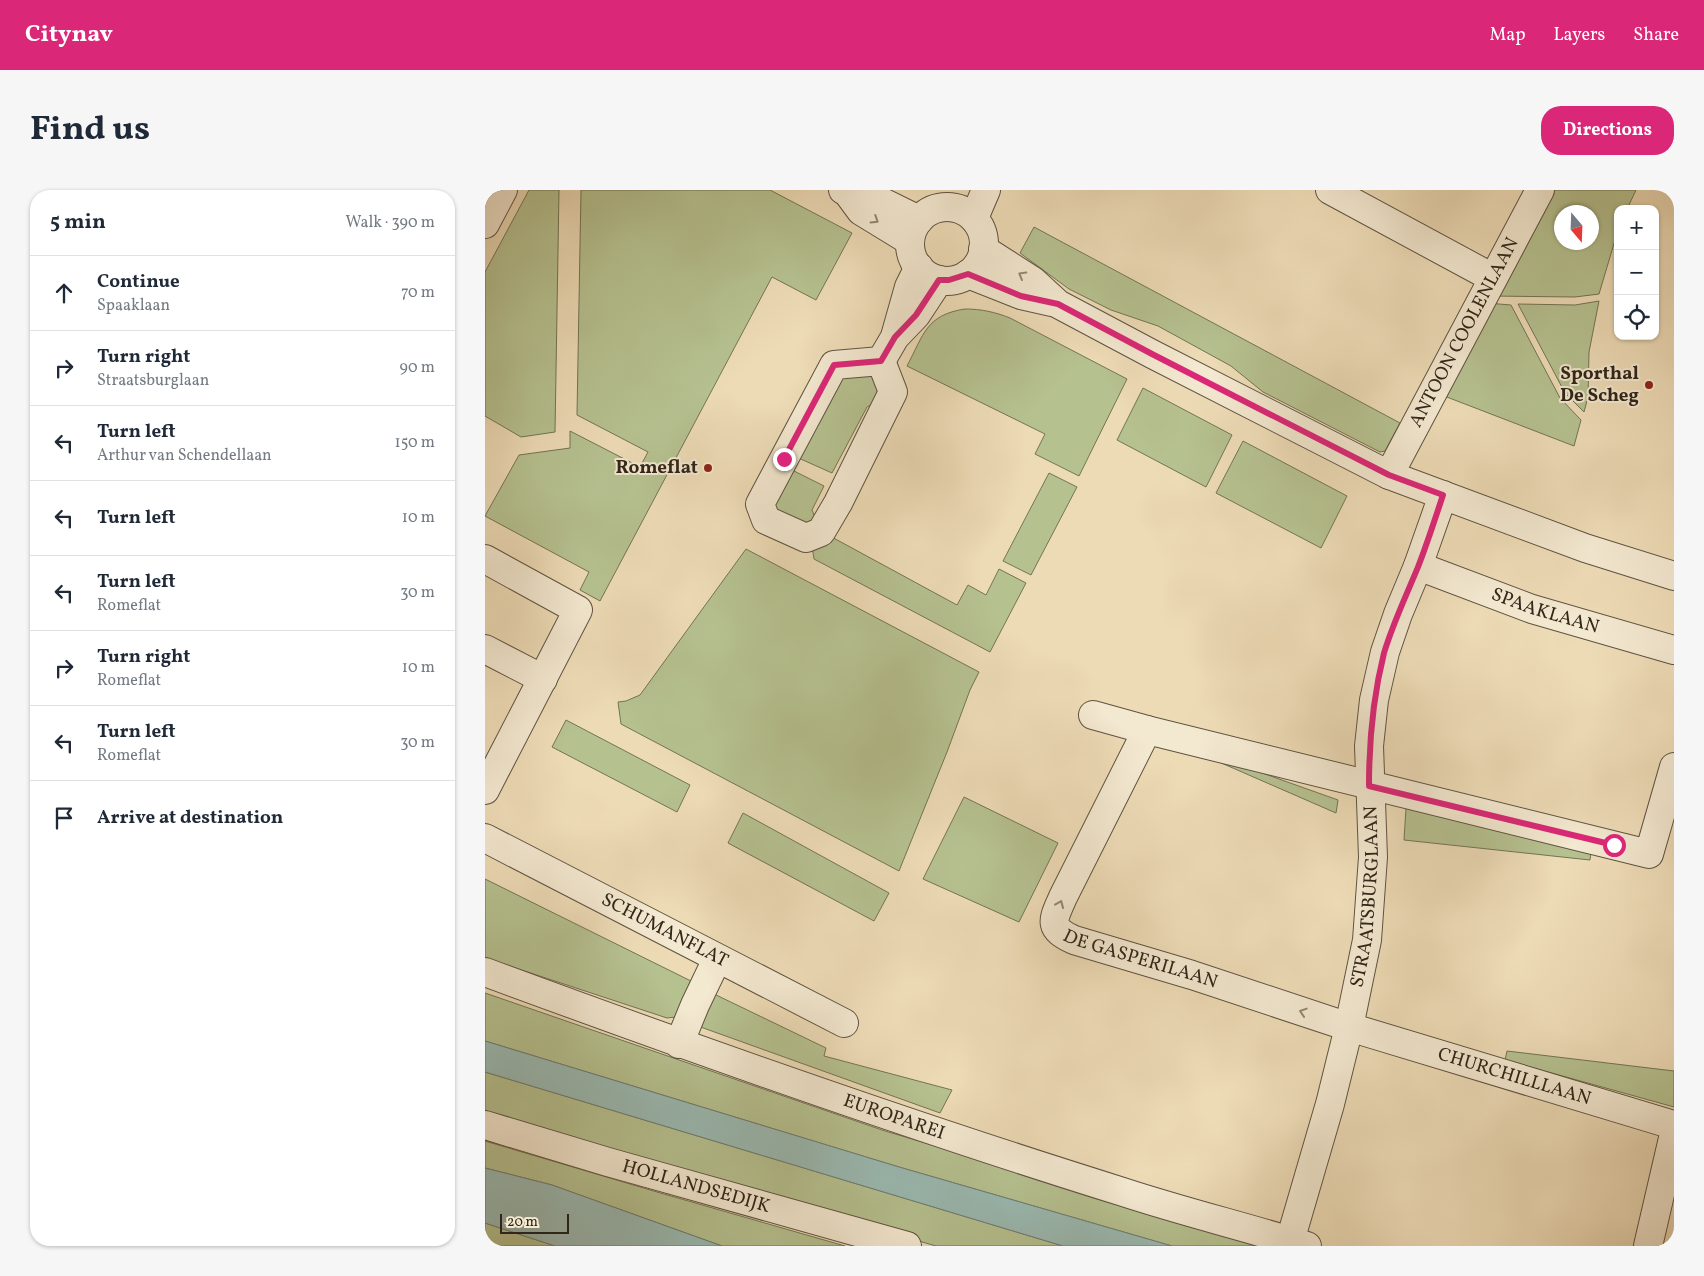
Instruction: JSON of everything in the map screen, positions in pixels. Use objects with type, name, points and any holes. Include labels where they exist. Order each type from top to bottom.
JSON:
[{"type":"street","points":[[485,224],[503,190]]},
{"type":"street","points":[[963,205],[980,227],[983,249],[981,259],[968,274],[949,280],[929,273],[911,250],[915,230],[926,214],[934,210],[963,205],[986,190]]},
{"type":"street","points":[[1330,190],[1493,278]]},
{"type":"street","name":"ANTOON COOLENLAAN","points":[[1389,475],[1540,190]]},
{"type":"street","points":[[845,191],[868,194],[915,230]]},
{"type":"street","points":[[983,249],[1033,281],[1058,304],[1389,475],[1585,548],[1674,576]]},
{"type":"street","points":[[881,361],[895,337],[909,286],[929,273]]},
{"type":"street","points":[[968,274],[1021,296],[1058,304]]},
{"type":"street","points":[[881,361],[893,392],[838,503],[821,532],[806,538],[766,520],[761,504],[834,365],[881,361]]},
{"type":"street","name":"STRAATSBURGLAAN","points":[[1298,1243],[1310,1177],[1349,1027],[1367,940],[1373,857],[1369,746],[1374,700],[1385,652],[1443,495]]},
{"type":"street","points":[[485,560],[578,610],[485,790]]},
{"type":"street","name":"SPAAKLAAN","points":[[1418,566],[1532,609],[1674,650]]},
{"type":"street","points":[[485,649],[546,673]]},
{"type":"street","points":[[1093,715],[1369,786],[1649,854],[1674,766]]},
{"type":"street","name":"DE GASPERILAAN","points":[[1147,730],[1063,897],[1054,919],[1055,927],[1060,934],[1074,940],[1192,975],[1349,1027]]},
{"type":"street","name":"SCHUMANFLAT","points":[[485,838],[844,1023]]},
{"type":"street","points":[[679,1044],[717,959]]},
{"type":"street","name":"EUROPAREI","points":[[485,972],[679,1044],[1017,1159],[1125,1193],[1298,1243]]},
{"type":"street","name":"CHURCHILLLAAN","points":[[1349,1027],[1670,1124],[1674,1133],[1648,1246]]},
{"type":"street","name":"HOLLANDSEDIJK","points":[[485,1125],[607,1162],[907,1246]]},
{"type":"green space","points":[[529,190],[559,190],[555,432],[521,437],[485,416],[485,272]]},
{"type":"green space","points":[[581,190],[770,190],[852,233],[816,300],[772,277],[600,601],[580,590],[589,572],[485,516],[519,455],[570,448],[570,431],[640,467],[648,452],[577,415]]},
{"type":"green space","points":[[1548,190],[1636,190],[1629,205],[1614,205],[1614,243],[1599,294],[1575,297],[1490,296]]},
{"type":"green space","points":[[1034,227],[1400,423],[1385,451],[1380,452],[1263,392],[1231,366],[1158,326],[1111,310],[1069,289],[1020,253]]},
{"type":"green space","points":[[1599,301],[1589,352],[1588,397],[1584,412],[1565,393],[1518,304],[1575,305]]},
{"type":"green space","points":[[1487,303],[1511,305],[1560,398],[1581,420],[1574,446],[1439,394]]},
{"type":"green space","points":[[965,309],[988,311],[1010,318],[1127,379],[1079,476],[1035,454],[1045,434],[907,366],[923,335],[934,321],[952,312]]},
{"type":"green space","points":[[875,369],[884,392],[879,401],[867,407],[832,473],[794,456],[838,372]]},
{"type":"green space","points":[[1143,388],[1232,435],[1206,487],[1117,440]]},
{"type":"green space","points":[[1243,441],[1347,496],[1321,548],[1216,493]]},
{"type":"green space","points":[[788,468],[824,486],[812,510],[817,522],[814,527],[773,514],[769,504]]},
{"type":"green space","points":[[1049,473],[1077,487],[1031,575],[1003,561]]},
{"type":"green space","points":[[828,535],[957,605],[968,585],[986,595],[999,569],[1026,583],[990,652],[814,559],[812,546]]},
{"type":"green space","points":[[746,549],[979,672],[970,690],[899,871],[621,724],[618,702],[640,695]]},
{"type":"green space","points":[[566,720],[690,785],[677,812],[552,747]]},
{"type":"green space","points":[[1220,758],[1338,800],[1336,813],[1219,762]]},
{"type":"green space","points":[[964,797],[1058,843],[1019,922],[923,879]]},
{"type":"green space","points":[[1406,808],[1591,852],[1590,860],[1404,840]]},
{"type":"green space","points":[[743,813],[889,893],[874,921],[728,843]]},
{"type":"green space","points":[[485,879],[693,982],[676,1017],[667,1018],[485,958]]},
{"type":"green space","points":[[485,993],[885,1131],[1274,1246],[1172,1246],[899,1167],[485,1041]]},
{"type":"green space","points":[[712,993],[826,1048],[824,1056],[952,1090],[940,1113],[695,1025]]},
{"type":"green space","points":[[1507,1051],[1674,1071],[1674,1107],[1505,1060]]},
{"type":"green space","points":[[485,1072],[1063,1246],[936,1246],[485,1115]]},
{"type":"green space","points":[[485,1141],[845,1246],[722,1246],[552,1185],[485,1168]]},
{"type":"green space","points":[[485,1223],[555,1246],[485,1246]]},
{"type":"water","points":[[485,1041],[899,1167],[1172,1246],[1063,1246],[485,1072]]},
{"type":"water","points":[[485,1168],[552,1185],[722,1246],[555,1246],[485,1223]]},
{"type":"place","name":"Sporthal De Scheg","points":[[1649,385]]},
{"type":"place","name":"Romeflat","points":[[708,468]]},
{"type":"route","points":[[784,459],[834,365],[881,361],[895,337],[916,315],[929,298],[939,280],[959,278],[968,274],[1021,296],[1058,304],[1389,475],[1443,495],[1385,652],[1374,700],[1369,746],[1369,786],[1614,845]]}]
